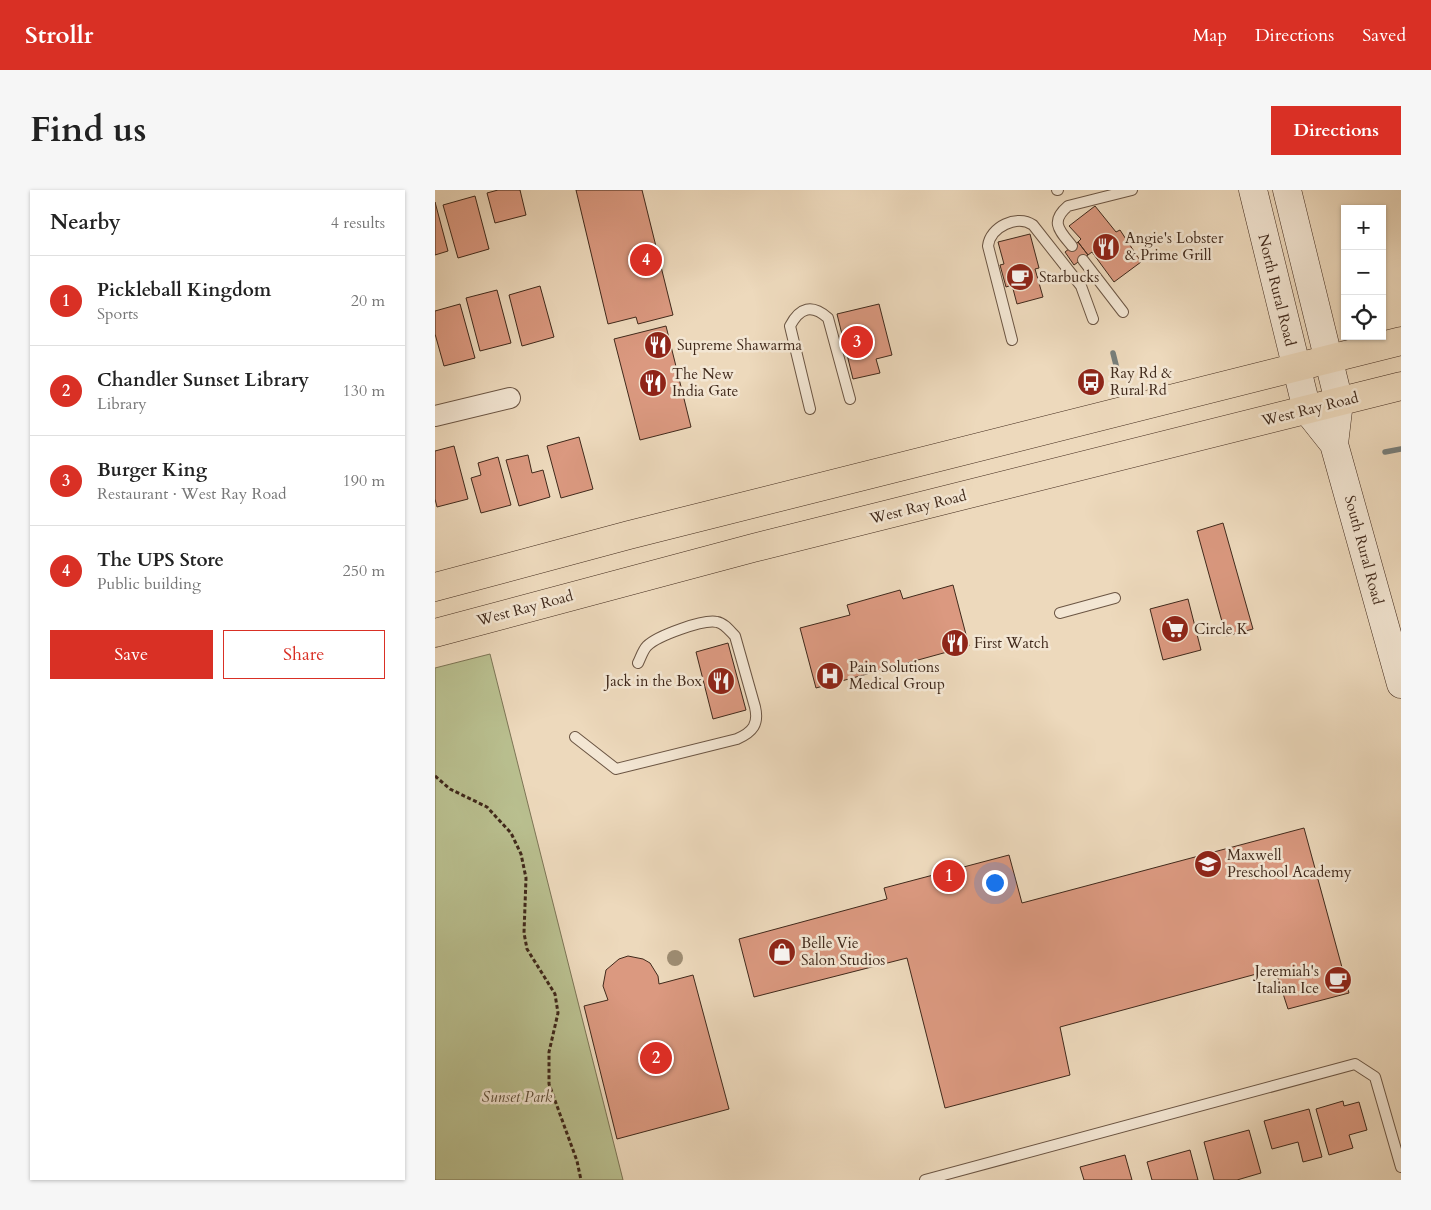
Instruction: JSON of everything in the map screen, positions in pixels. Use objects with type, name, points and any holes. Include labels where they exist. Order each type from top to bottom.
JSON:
[{"type":"main road","name":"North Rural Road","points":[[1253,190],[1301,390]]},
{"type":"main road","points":[[1287,190],[1334,382]]},
{"type":"main road","name":"West Ray Road","points":[[435,632],[753,548],[1334,382],[1401,341]]},
{"type":"main road","name":"West Ray Road","points":[[435,587],[745,506],[1334,382],[1401,386]]},
{"type":"main road","name":"South Rural Road","points":[[1334,382],[1334,444],[1401,684]]},
{"type":"main road","name":"South Rural Road","points":[[1301,390],[1334,444]]},
{"type":"main road","points":[[745,506],[753,548]]},
{"type":"street","points":[[435,416],[510,398]]},
{"type":"lane","points":[[1072,246],[1058,228],[1057,220],[1061,212],[1068,206],[1132,190]]},
{"type":"lane","points":[[1012,340],[989,246],[989,237],[996,229],[1017,220],[1026,220],[1033,225],[1081,286],[1093,319]]},
{"type":"lane","points":[[1083,260],[1123,312]]},
{"type":"lane","points":[[810,409],[790,326],[795,316],[807,309],[818,310],[828,318],[850,399]]},
{"type":"lane","points":[[1060,613],[1115,598]]},
{"type":"lane","points":[[575,737],[616,770],[737,739],[755,728],[758,718],[735,636],[717,622],[703,623],[659,637],[646,646],[638,663]]},
{"type":"lane","points":[[925,1180],[1355,1064],[1375,1077],[1401,1167]]},
{"type":"path","points":[[435,776],[450,789],[487,807],[511,832],[521,854],[526,878],[524,933],[527,949],[555,994],[558,1013],[549,1052],[549,1084],[577,1161],[581,1180]]},
{"type":"green space","name":"Sunset Park","points":[[490,654],[623,1180],[435,1180],[435,668]]},
{"type":"building","points":[[498,190],[520,190],[526,215],[495,223],[487,193]]},
{"type":"building","points":[[576,190],[642,190],[673,315],[638,324],[636,317],[608,324]]},
{"type":"building","points":[[475,196],[489,249],[458,258],[443,205]]},
{"type":"building","points":[[435,202],[448,251],[435,255]]},
{"type":"building","name":"Angie's Lobster & Prime Grill","points":[[1095,206],[1116,232],[1120,230],[1141,262],[1114,282],[1092,252],[1088,255],[1078,242],[1081,239],[1069,226]]},
{"type":"building","name":"Starbucks","points":[[1030,234],[1039,268],[1035,269],[1043,297],[1017,304],[1012,285],[1006,287],[1000,265],[1004,264],[998,242]]},
{"type":"building","points":[[1078,242],[1088,255],[1074,265],[1065,252]]},
{"type":"building","points":[[540,286],[554,337],[522,346],[509,295]]},
{"type":"building","points":[[497,290],[511,343],[480,351],[466,298]]},
{"type":"building","points":[[460,304],[475,358],[444,366],[435,334],[435,311]]},
{"type":"building","points":[[879,304],[892,355],[876,359],[880,373],[853,379],[837,314]]},
{"type":"building","name":"The New India Gate","points":[[666,326],[691,427],[640,440],[614,339]]},
{"type":"building","points":[[579,437],[593,489],[561,498],[547,446]]},
{"type":"building","points":[[454,446],[468,499],[437,507],[435,499],[435,451]]},
{"type":"building","points":[[528,455],[532,473],[543,470],[550,497],[519,506],[506,460]]},
{"type":"building","points":[[498,457],[511,505],[481,513],[471,478],[481,475],[478,463]]},
{"type":"building","points":[[1223,523],[1253,629],[1226,636],[1197,531]]},
{"type":"building","points":[[953,585],[969,646],[816,688],[800,628],[850,615],[847,605],[900,590],[903,599]]},
{"type":"building","name":"Circle K","points":[[1188,599],[1201,650],[1163,660],[1150,609]]},
{"type":"building","name":"Jack in the Box","points":[[728,643],[746,710],[713,719],[696,652]]},
{"type":"building","points":[[1304,828],[1349,993],[1288,1009],[1275,969],[1060,1027],[1070,1075],[945,1108],[907,958],[754,997],[739,939],[887,899],[884,888],[1009,855],[1022,903]]},
{"type":"building","points":[[628,956],[643,959],[650,963],[658,976],[659,984],[693,975],[729,1109],[617,1139],[584,1006],[608,1000],[603,986],[606,970],[619,959]]},
{"type":"building","points":[[1343,1101],[1344,1106],[1359,1102],[1367,1130],[1349,1135],[1353,1148],[1329,1155],[1316,1109]]},
{"type":"building","points":[[1309,1109],[1322,1157],[1303,1162],[1298,1142],[1272,1149],[1264,1121]]},
{"type":"building","points":[[1249,1130],[1261,1173],[1237,1180],[1214,1180],[1204,1142]]},
{"type":"building","points":[[1190,1150],[1198,1180],[1152,1180],[1147,1162]]},
{"type":"building","points":[[1125,1155],[1132,1180],[1084,1180],[1080,1167]]},
{"type":"waterway","points":[[1113,353],[1119,377]]},
{"type":"waterway","points":[[1385,452],[1401,449]]},
{"type":"place","name":"Angie's Lobster & Prime Grill","points":[[1106,247]]},
{"type":"place","name":"The UPS Store","points":[[646,260]]},
{"type":"place","name":"Starbucks","points":[[1020,277]]},
{"type":"place","name":"Burger King","points":[[857,342]]},
{"type":"place","name":"Supreme Shawarma","points":[[658,345]]},
{"type":"place","name":"Ray Rd & Rural Rd","points":[[1091,382]]},
{"type":"place","name":"The New India Gate","points":[[653,383]]},
{"type":"place","name":"Circle K","points":[[1175,629]]},
{"type":"place","name":"First Watch","points":[[955,643]]},
{"type":"place","name":"Pain Solutions Medical Group","points":[[830,676]]},
{"type":"place","name":"Jack in the Box","points":[[721,681]]},
{"type":"place","name":"Maxwell Preschool Academy","points":[[1208,864]]},
{"type":"place","name":"Pickleball Kingdom","points":[[949,876]]},
{"type":"place","name":"Belle Vie Salon Studios","points":[[782,952]]},
{"type":"place","name":"Jeremiah's Italian Ice","points":[[1338,980]]},
{"type":"place","name":"Chandler Sunset Library","points":[[656,1058]]}]
